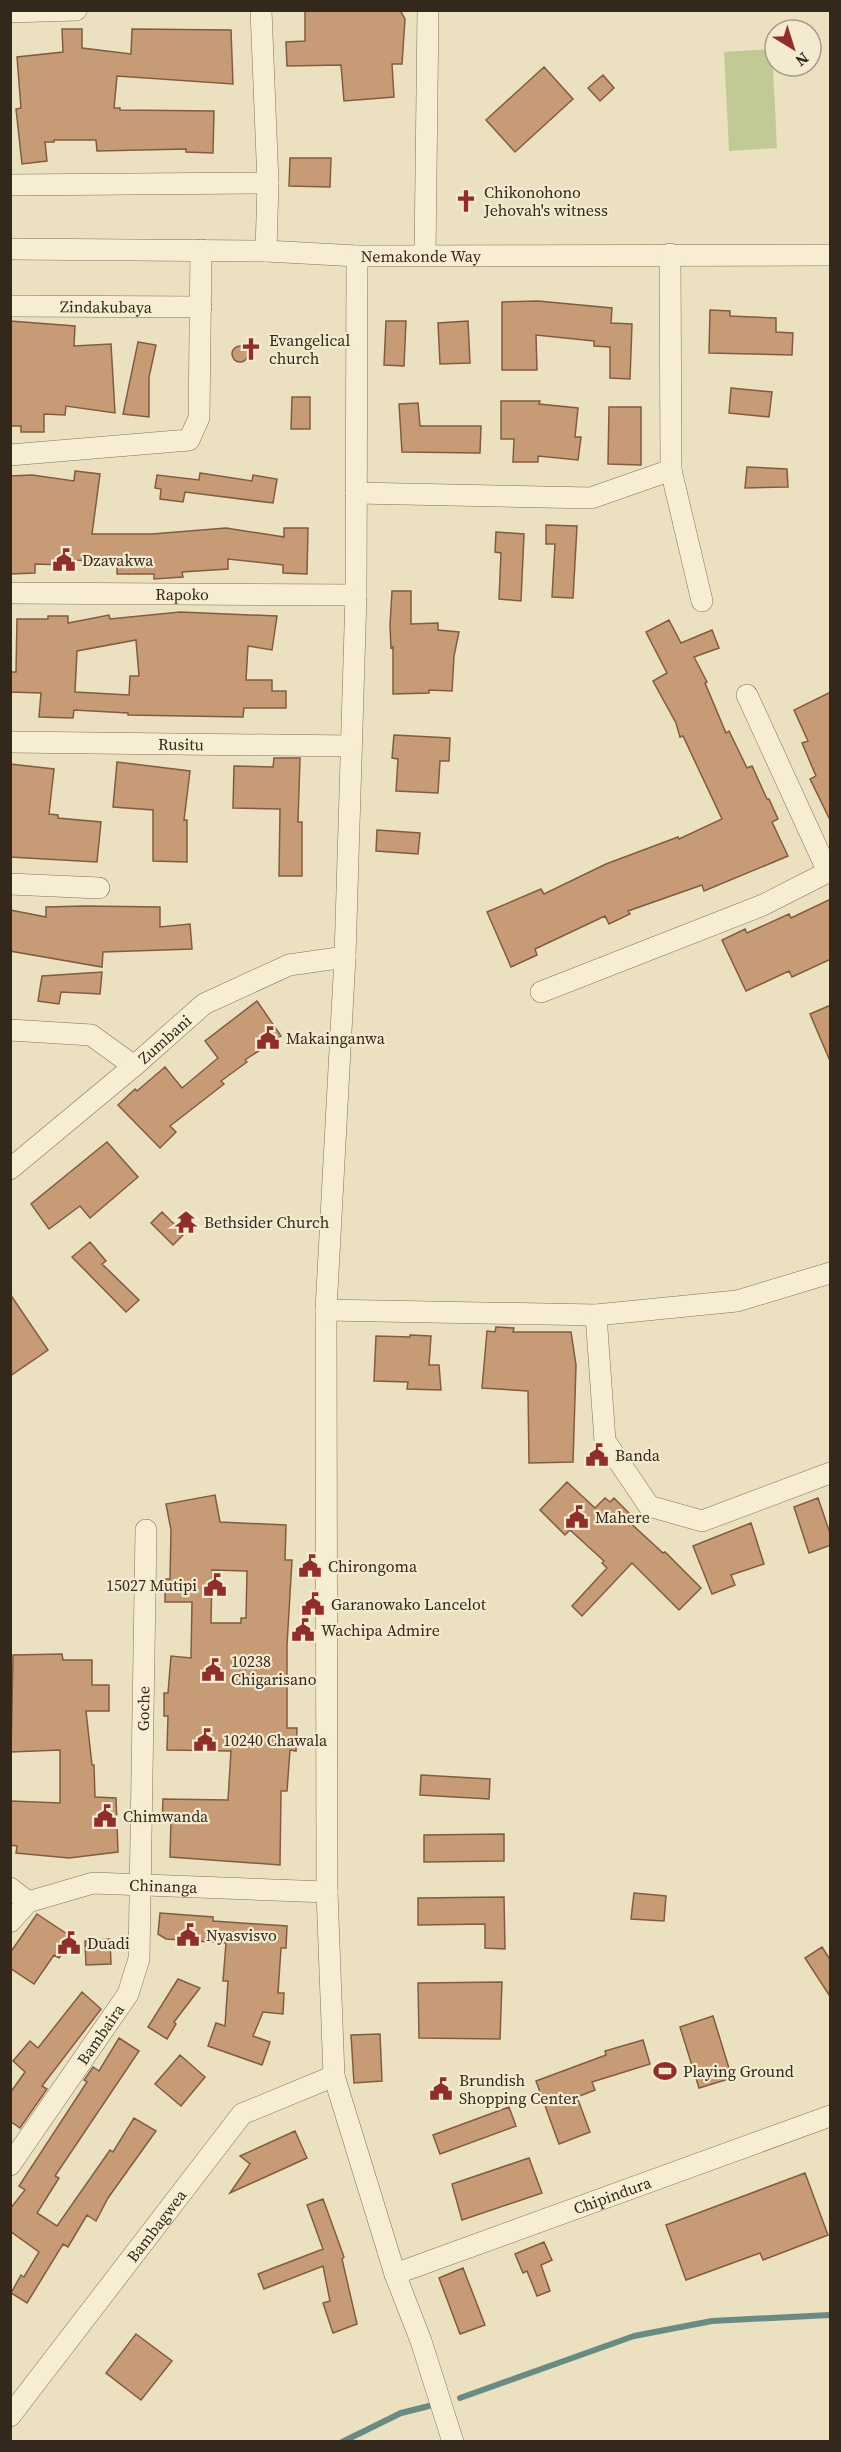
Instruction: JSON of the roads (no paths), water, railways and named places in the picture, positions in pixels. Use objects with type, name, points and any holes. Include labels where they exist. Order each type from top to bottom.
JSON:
[{"type":"street","points":[[10,12],[76,10]]},
{"type":"street","points":[[261,10],[268,183],[266,251]]},
{"type":"street","points":[[425,255],[428,10]]},
{"type":"street","points":[[10,185],[268,183]]},
{"type":"street","name":"Nemakonde Way","points":[[10,249],[266,251],[357,256],[831,255]]},
{"type":"street","points":[[10,455],[189,440],[199,418],[201,250]]},
{"type":"street","points":[[670,254],[671,470],[702,601]]},
{"type":"street","points":[[357,256],[356,595],[345,957],[326,1310],[327,1892],[334,2076],[395,2274],[421,2341],[453,2442]]},
{"type":"street","name":"Zindakubaya","points":[[10,306],[201,307]]},
{"type":"street","points":[[356,493],[591,498],[671,470]]},
{"type":"street","name":"Rapoko","points":[[10,593],[356,595]]},
{"type":"street","points":[[541,992],[763,905],[829,872],[747,695]]},
{"type":"street","name":"Rusitu","points":[[10,742],[351,746]]},
{"type":"street","points":[[10,884],[99,888]]},
{"type":"street","name":"Zumbani","points":[[10,1168],[134,1066],[204,1004],[289,965],[345,957]]},
{"type":"street","points":[[10,1030],[91,1035],[134,1066]]},
{"type":"street","points":[[326,1310],[596,1315],[737,1300],[831,1273]]},
{"type":"street","points":[[596,1315],[605,1441],[649,1506],[702,1521],[831,1473]]},
{"type":"street","name":"Goche","points":[[140,1887],[146,1530]]},
{"type":"street","name":"Chinanga","points":[[28,1902],[93,1884],[327,1892]]},
{"type":"street","name":"Bambaira","points":[[10,2165],[128,1994],[139,1959],[140,1887]]},
{"type":"street","points":[[10,1888],[28,1902],[10,1922]]},
{"type":"street","name":"Bambagwea","points":[[10,2416],[242,2114],[334,2076]]},
{"type":"street","name":"Chipindura","points":[[395,2274],[831,2116]]},
{"type":"waterway","points":[[460,2398],[634,2336],[712,2321],[830,2315]]},
{"type":"waterway","points":[[342,2442],[401,2413],[429,2406]]},
{"type":"place","name":"Chikonohono Jehovah's witness","points":[[466,201]]},
{"type":"place","name":"Evangelical church","points":[[251,349]]},
{"type":"place","name":"Dzavakwa","points":[[64,560]]},
{"type":"place","name":"Makainganwa","points":[[268,1038]]},
{"type":"place","name":"Bethsider Church","points":[[186,1222]]},
{"type":"place","name":"Banda","points":[[597,1455]]},
{"type":"place","name":"Mahere","points":[[577,1517]]},
{"type":"place","name":"Chirongoma","points":[[310,1566]]},
{"type":"place","name":"15027 Mutipi","points":[[215,1585]]},
{"type":"place","name":"Garanowako Lancelot","points":[[313,1604]]},
{"type":"place","name":"Wachipa Admire","points":[[303,1630]]},
{"type":"place","name":"10238 Chigarisano","points":[[213,1670]]},
{"type":"place","name":"10240 Chawala","points":[[205,1740]]},
{"type":"place","name":"Chimwanda","points":[[105,1816]]},
{"type":"place","name":"Nyasvisvo","points":[[188,1935]]},
{"type":"place","name":"Duadi","points":[[69,1943]]},
{"type":"place","name":"Playing Ground","points":[[665,2071]]},
{"type":"place","name":"Brundish Shopping Center","points":[[441,2089]]}]
